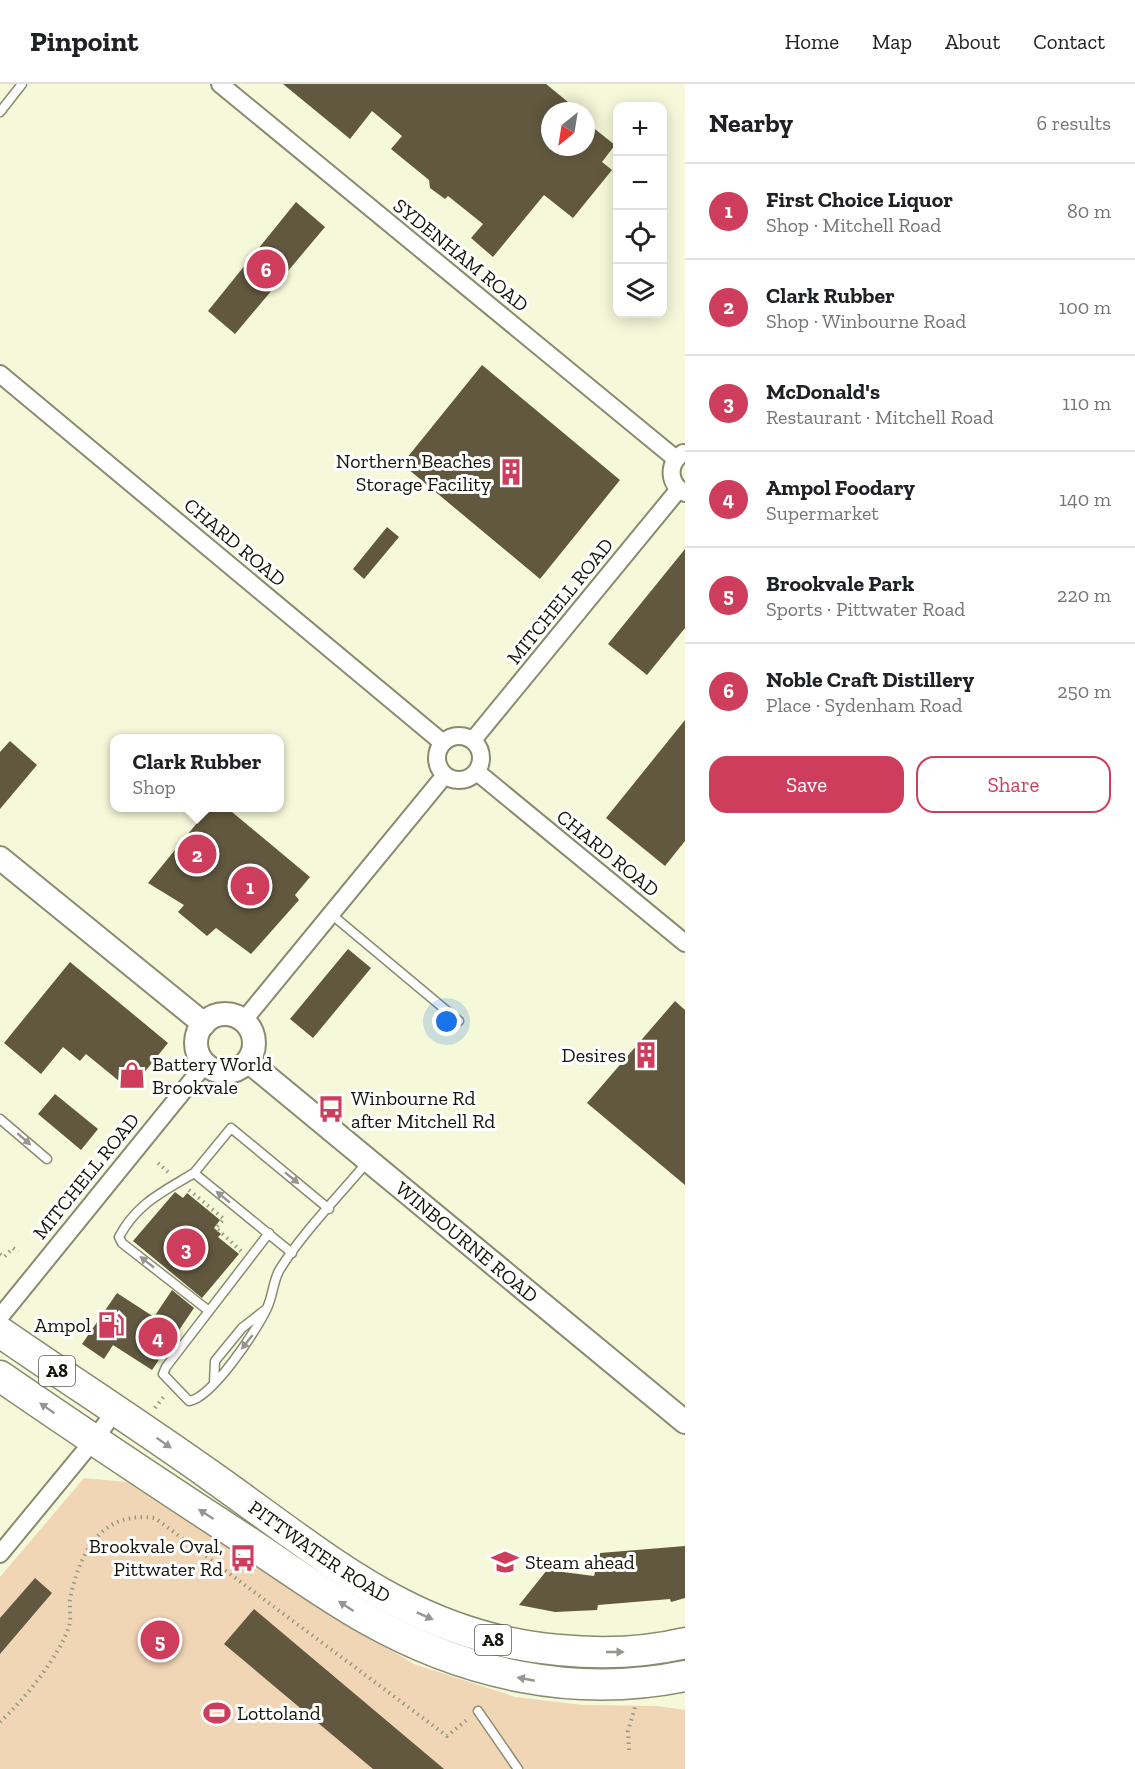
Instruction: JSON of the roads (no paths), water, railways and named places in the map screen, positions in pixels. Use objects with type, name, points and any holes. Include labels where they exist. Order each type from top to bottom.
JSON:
[{"type":"highway","name":"PITTWATER ROAD","points":[[0,1332],[116,1410],[320,1555],[386,1597],[441,1624],[508,1644],[576,1652],[656,1650],[685,1642]]},
{"type":"highway","name":"PITTWATER ROAD","points":[[0,1376],[93,1441],[367,1619],[428,1648],[473,1665],[520,1678],[584,1686],[632,1685],[685,1676]]},
{"type":"main road","points":[[0,858],[204,1024]]},
{"type":"main road","points":[[219,1014],[236,1016],[244,1020],[253,1035],[252,1053],[248,1061],[232,1071],[223,1071],[206,1063],[199,1054],[196,1044],[204,1024],[219,1014]]},
{"type":"main road","name":"WINBOURNE ROAD","points":[[248,1061],[685,1422]]},
{"type":"street","name":"SYDENHAM ROAD","points":[[220,84],[681,456]]},
{"type":"street","name":"CHARD ROAD","points":[[0,374],[443,743]]},
{"type":"street","points":[[681,456],[671,473],[682,491]]},
{"type":"street","name":"MITCHELL ROAD","points":[[473,740],[682,491]]},
{"type":"street","points":[[457,735],[473,740],[482,757],[477,772],[462,780],[445,775],[437,759],[443,743],[457,735]]},
{"type":"street","name":"CHARD ROAD","points":[[477,772],[685,943]]},
{"type":"street","points":[[244,1020],[445,775]]},
{"type":"street","name":"MITCHELL ROAD","points":[[0,1317],[206,1063]]},
{"type":"street","points":[[0,1554],[116,1410]]},
{"type":"lane","points":[[0,112],[22,84]]},
{"type":"lane","points":[[331,914],[459,1021]]},
{"type":"lane","points":[[0,1119],[47,1160]]},
{"type":"lane","points":[[210,1311],[119,1237],[124,1227],[153,1195],[194,1173],[231,1128],[329,1209]]},
{"type":"lane","points":[[269,1233],[166,1367],[163,1374],[172,1386],[189,1401],[196,1400],[214,1383],[252,1336],[267,1308],[279,1270],[368,1160]]},
{"type":"lane","points":[[194,1173],[292,1253]]},
{"type":"lane","points":[[214,1383],[215,1361],[242,1328],[267,1308]]},
{"type":"lane","points":[[478,1711],[518,1769]]},
{"type":"place","name":"Noble Craft Distillery","points":[[266,269]]},
{"type":"place","name":"Northern Beaches Storage Facility","points":[[511,472]]},
{"type":"place","name":"Clark Rubber","points":[[197,854]]},
{"type":"place","name":"First Choice Liquor","points":[[250,886]]},
{"type":"place","name":"Desires","points":[[646,1055]]},
{"type":"place","name":"Battery World Brookvale","points":[[132,1075]]},
{"type":"place","name":"Winbourne Rd after Mitchell Rd","points":[[331,1109]]},
{"type":"place","name":"McDonald's","points":[[186,1248]]},
{"type":"place","name":"Ampol","points":[[111,1325]]},
{"type":"place","name":"Ampol Foodary","points":[[158,1337]]},
{"type":"place","name":"Brookvale Oval, Pittwater Rd","points":[[243,1558]]},
{"type":"place","name":"Steam ahead","points":[[505,1562]]},
{"type":"place","name":"Brookvale Park","points":[[160,1640]]},
{"type":"place","name":"Lottoland","points":[[217,1713]]}]
